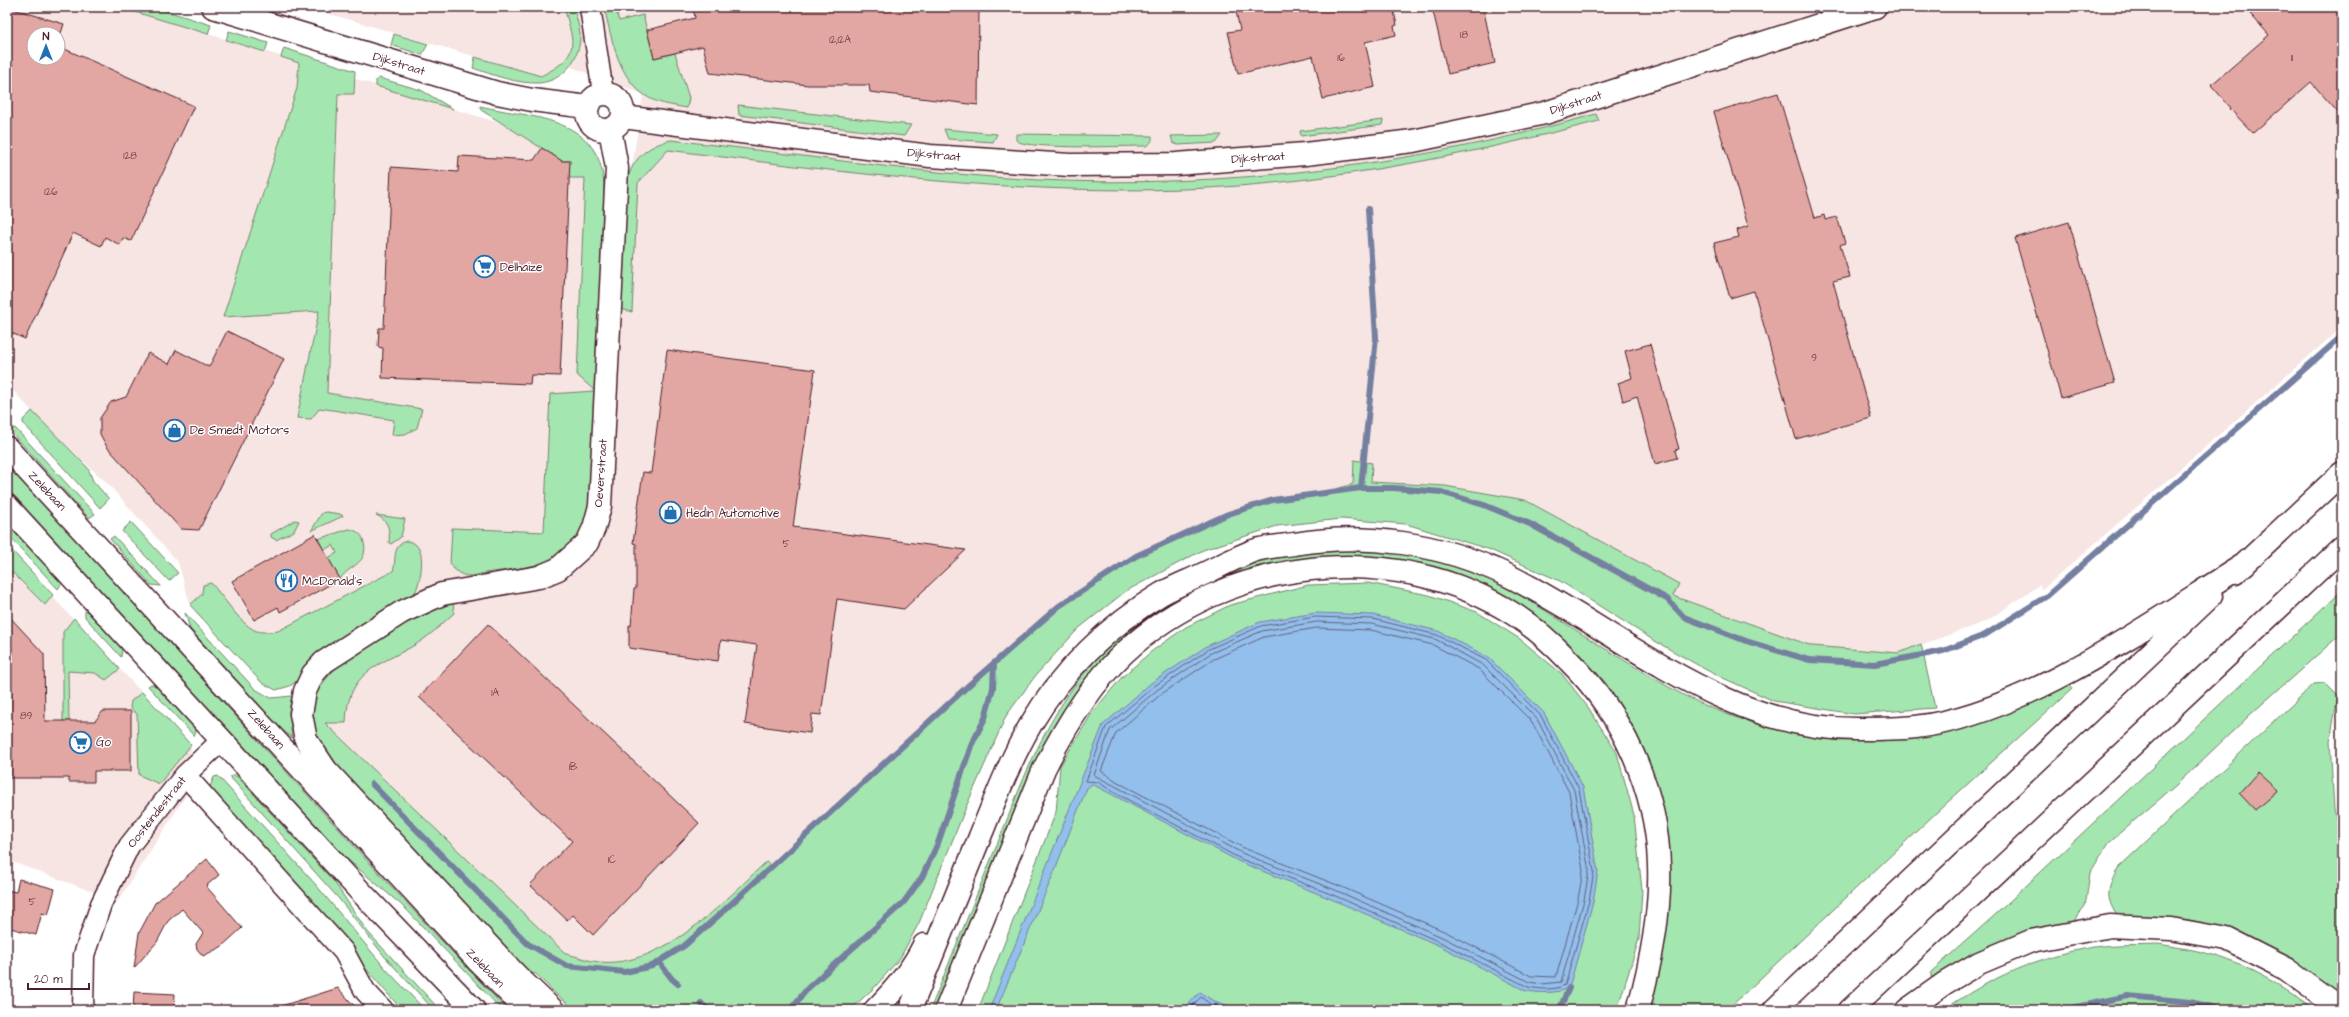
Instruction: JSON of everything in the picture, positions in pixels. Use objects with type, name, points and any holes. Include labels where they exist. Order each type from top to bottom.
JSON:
[{"type":"main road","name":"Dijkstraat","points":[[213,7],[497,93],[532,100],[595,100]]},
{"type":"main road","name":"Dijkstraat","points":[[617,123],[930,156],[1070,165],[1176,164],[1305,154],[1413,141],[1545,113],[1875,7]]},
{"type":"main road","points":[[615,96],[620,100],[624,111],[617,123],[598,128],[593,125],[587,116],[595,100],[615,96]]},
{"type":"main road","name":"Oeverstraat","points":[[553,1010],[515,974],[326,770],[306,740],[301,714],[305,691],[313,674],[324,662],[414,606],[442,594],[539,577],[558,569],[587,544],[594,528],[600,506],[617,168],[617,123]]},
{"type":"main road","name":"Zelebaan","points":[[7,448],[478,961],[526,1010]]},
{"type":"main road","points":[[1774,1010],[2342,473]]},
{"type":"main road","points":[[7,506],[360,891],[474,1010]]},
{"type":"main road","points":[[910,1010],[1015,756],[1032,722],[1055,689],[1085,653],[1124,619],[1162,593],[1256,550],[1330,538],[1390,539],[1447,553],[1505,574],[1702,689],[1761,712],[1805,724],[1852,730],[1917,727],[1975,713],[2031,691],[2092,658],[2245,564]]},
{"type":"main road","points":[[1850,1010],[2342,548]]},
{"type":"main road","points":[[946,1010],[1044,769],[1077,709],[1100,679],[1125,652],[1152,630],[1190,606],[1224,590],[1270,575],[1319,567],[1361,566],[1424,577],[1476,594],[1515,615],[1552,643],[1589,680],[1616,720],[1634,755],[1651,808],[1659,863],[1657,918],[1649,969],[1638,1010]]},
{"type":"main road","points":[[875,1010],[895,990],[918,958],[933,926],[1002,758],[1018,728],[1035,701],[1055,689]]},
{"type":"main road","points":[[959,1010],[1038,814],[1044,769]]},
{"type":"main road","points":[[1907,1010],[1945,983],[1979,963],[2031,941],[2110,926],[2171,930],[2228,939],[2286,969],[2342,1010]]},
{"type":"main road","points":[[478,961],[515,974]]},
{"type":"street","points":[[590,7],[595,100]]},
{"type":"street","name":"Oosteindestraat","points":[[83,1010],[84,955],[102,904],[129,846],[185,775],[222,740]]},
{"type":"street","points":[[185,775],[344,952],[365,991],[383,1010]]},
{"type":"shaded area","points":[[7,7],[120,7],[503,124],[562,161],[570,161],[585,178],[577,375],[595,391],[562,553],[546,563],[590,557],[602,538],[610,519],[626,185],[633,160],[643,94],[563,64],[541,76],[306,7],[2342,7],[2342,327],[2042,590],[2039,585],[1987,621],[1899,653],[1812,646],[1672,596],[1678,585],[1477,492],[1445,486],[1371,482],[1353,484],[1319,494],[1228,514],[1136,556],[1059,606],[684,946],[652,966],[567,966],[330,735],[305,691],[296,684],[276,690],[262,683],[190,605],[178,562],[107,483],[51,432],[7,384]]},
{"type":"shaded area","points":[[7,548],[191,745],[187,794],[118,901],[7,860]]},
{"type":"green space","points":[[133,7],[154,7],[211,25],[208,34],[132,11]]},
{"type":"green space","points":[[564,7],[573,7],[580,31],[580,43],[574,60],[563,73],[556,78],[539,83],[522,82],[473,68],[475,57],[541,76],[554,69],[563,62],[571,49],[571,31]]},
{"type":"green space","points":[[604,7],[615,7],[619,21],[643,15],[654,58],[675,53],[689,98],[687,108],[655,101],[640,91],[631,82],[618,59]]},
{"type":"green space","points":[[229,31],[268,43],[265,52],[226,40]]},
{"type":"green space","points":[[394,34],[428,44],[422,55],[391,45]]},
{"type":"green space","points":[[284,48],[355,71],[354,94],[338,94],[327,393],[422,409],[417,428],[405,434],[392,435],[394,420],[320,408],[311,419],[297,418],[319,311],[223,317],[297,88],[299,63],[281,57]]},
{"type":"green space","points":[[379,78],[421,90],[453,109],[376,86],[376,80]]},
{"type":"green space","points":[[738,105],[911,125],[904,136],[739,115]]},
{"type":"green space","points":[[480,106],[543,119],[563,125],[579,135],[592,148],[601,166],[604,191],[591,492],[586,518],[574,541],[561,553],[544,562],[524,568],[470,576],[458,573],[450,564],[452,528],[544,532],[550,394],[595,391],[577,375],[585,178],[569,178],[569,161],[562,161],[481,110]]},
{"type":"green space","points":[[1596,114],[1599,121],[1446,157],[1342,175],[1237,186],[1185,189],[1055,189],[990,185],[861,174],[668,150],[638,183],[632,312],[620,309],[626,185],[628,176],[641,155],[654,146],[671,140],[901,168],[993,177],[1109,182],[1180,181],[1250,177],[1320,170],[1390,160],[1528,132]]},
{"type":"green space","points":[[1383,120],[1382,125],[1301,136],[1300,131]]},
{"type":"green space","points":[[944,129],[997,134],[993,142],[948,139]]},
{"type":"green space","points":[[1016,134],[1152,136],[1152,139],[1146,146],[1055,146],[1023,143],[1016,140]]},
{"type":"green space","points":[[1222,135],[1216,143],[1178,145],[1173,143],[1171,136]]},
{"type":"green space","points":[[32,411],[88,468],[93,481],[109,499],[100,508],[23,423],[23,420]]},
{"type":"green space","points":[[15,428],[95,514],[89,518],[12,433],[12,429]]},
{"type":"green space","points":[[1354,460],[1372,463],[1371,482],[1445,486],[1525,500],[1679,584],[1673,596],[1812,646],[1899,653],[1921,644],[1935,708],[1854,714],[1774,701],[1712,673],[1653,640],[1560,581],[1488,549],[1406,524],[1341,519],[1277,526],[1203,550],[1126,591],[1078,629],[1036,675],[1006,716],[966,807],[919,923],[900,958],[875,987],[850,1010],[575,1010],[536,974],[526,972],[325,755],[313,727],[312,709],[318,691],[330,674],[348,657],[369,642],[414,617],[435,608],[453,603],[454,613],[432,633],[410,648],[383,662],[361,678],[353,689],[348,704],[346,723],[325,723],[566,954],[599,962],[623,961],[646,955],[669,944],[711,913],[766,862],[772,866],[1059,606],[1136,556],[1228,514],[1273,500],[1319,494],[1353,484]]},
{"type":"green space","points":[[7,465],[318,807],[507,1010],[502,1010],[405,908],[347,859],[7,488]]},
{"type":"green space","points":[[326,512],[340,514],[343,516],[311,531],[322,513]]},
{"type":"green space","points":[[376,515],[405,519],[401,537],[391,544],[389,543],[388,526],[384,520]]},
{"type":"green space","points":[[295,520],[299,521],[294,531],[276,540],[271,537],[271,534]]},
{"type":"green space","points":[[131,522],[178,573],[169,581],[122,531]]},
{"type":"green space","points":[[7,524],[62,583],[58,589],[7,534]]},
{"type":"green space","points":[[349,529],[358,532],[361,535],[365,547],[364,554],[362,559],[340,579],[328,558],[337,553],[333,545],[324,550],[318,539]]},
{"type":"green space","points":[[114,536],[161,586],[151,585],[110,539]]},
{"type":"green space","points":[[406,541],[414,543],[421,555],[421,572],[414,595],[290,686],[276,690],[262,683],[190,605],[202,594],[203,585],[211,583],[248,626],[260,632],[278,631],[393,571],[396,550]]},
{"type":"green space","points":[[7,545],[53,595],[45,605],[13,573],[7,577]]},
{"type":"green space","points":[[1319,549],[1373,550],[1414,554],[1452,564],[1475,573],[1498,583],[1519,595],[1682,694],[1739,719],[1771,728],[1804,734],[1871,740],[1937,734],[1969,727],[1994,719],[2029,703],[2063,684],[2069,683],[2072,689],[1937,812],[1727,1010],[1646,1010],[1666,829],[1657,785],[1636,735],[1606,683],[1568,642],[1528,611],[1493,591],[1460,576],[1419,563],[1383,557],[1349,556],[1307,558],[1268,565],[1230,578],[1094,672],[935,1010],[930,1010],[1032,760],[1057,712],[1080,678],[1107,648],[1136,622],[1168,600],[1203,582],[1240,567],[1279,556]]},
{"type":"green space","points":[[1368,583],[1429,595],[1477,612],[1520,639],[1562,674],[1588,707],[1617,753],[1634,815],[1642,890],[1639,939],[1617,1010],[978,1010],[1056,812],[1060,766],[1092,713],[1122,677],[1152,651],[1186,627],[1230,605],[1308,585]]},
{"type":"green space","points":[[2342,590],[2342,633],[2252,713],[2175,786],[2109,842],[2090,873],[2085,907],[2073,922],[2040,930],[1938,978],[1931,977],[1931,972],[1995,915]]},
{"type":"green space","points":[[85,611],[91,613],[122,648],[121,657],[85,617]]},
{"type":"green space","points":[[185,613],[255,689],[271,698],[292,696],[289,711],[292,738],[279,727],[190,629]]},
{"type":"green space","points":[[74,618],[120,669],[106,680],[95,673],[68,671],[69,721],[63,721],[63,632]]},
{"type":"green space","points":[[2325,683],[2338,696],[2330,741],[2334,809],[2342,843],[2342,998],[2308,973],[2251,940],[2211,925],[2190,920],[2163,917],[2117,916],[2110,903],[2109,897],[2110,887],[2118,868],[2314,684]]},
{"type":"green space","points":[[151,684],[156,686],[193,726],[196,732],[194,736],[148,686]]},
{"type":"green space","points":[[142,692],[191,745],[159,784],[139,775],[137,714],[130,708],[131,701]]},
{"type":"green space","points":[[234,775],[238,777],[335,883],[367,931],[440,1010],[434,1010],[385,957],[339,899],[230,777]]},
{"type":"green space","points":[[218,776],[316,885],[385,968],[425,1010],[402,1010],[209,789],[214,777]]},
{"type":"green space","points":[[2158,944],[2203,952],[2236,963],[2279,985],[2314,1010],[1944,1010],[1978,988],[1996,979],[2035,962],[2054,956],[2102,946]]},
{"type":"water","points":[[1316,613],[1373,615],[1438,631],[1488,657],[1544,713],[1583,787],[1598,871],[1593,902],[1569,988],[1548,992],[1526,991],[1440,946],[1240,862],[1092,784],[1087,788],[1053,875],[996,1010],[989,1010],[1103,725],[1151,683],[1207,646],[1260,622]]},
{"type":"water","points":[[1200,992],[1212,1000],[1240,1010],[1183,1010]]},
{"type":"building","points":[[7,7],[64,24],[63,26],[26,26],[26,66],[66,66],[66,50],[194,106],[131,241],[123,238],[120,245],[105,237],[101,246],[73,233],[25,339],[7,331]]},
{"type":"building","points":[[693,7],[979,7],[978,105],[870,92],[869,85],[808,85],[710,73],[703,46],[654,58],[647,30],[695,18]]},
{"type":"building","points":[[1235,7],[1393,7],[1397,25],[1394,26],[1396,35],[1365,42],[1375,87],[1323,99],[1313,56],[1238,74],[1228,32],[1240,30]]},
{"type":"building","points":[[1432,7],[1483,7],[1495,63],[1448,74]]},
{"type":"building","points":[[2244,7],[2342,7],[2342,117],[2311,82],[2253,133],[2230,109],[2231,108],[2211,85],[2269,35]]},
{"type":"building","points":[[1778,93],[1815,218],[1824,215],[1825,220],[1837,217],[1845,243],[1840,245],[1850,277],[1833,281],[1871,418],[1796,439],[1754,291],[1730,298],[1714,243],[1739,237],[1737,230],[1748,226],[1714,112]]},
{"type":"building","name":"Delhaize","points":[[542,148],[562,161],[570,161],[560,376],[531,375],[530,384],[382,378],[383,348],[378,347],[379,328],[384,328],[391,167],[458,172],[459,156],[534,160]]},
{"type":"building","points":[[2069,222],[2115,383],[2061,398],[2015,238]]},
{"type":"building","name":"De Smedt Motors","points":[[227,331],[284,359],[199,530],[181,529],[107,447],[100,434],[100,418],[111,402],[126,397],[148,353],[169,364],[176,350],[209,367]]},
{"type":"building","points":[[1650,344],[1679,449],[1675,450],[1677,458],[1655,464],[1637,396],[1623,401],[1618,383],[1632,378],[1625,351]]},
{"type":"building","points":[[667,350],[815,370],[793,527],[966,550],[904,609],[837,599],[821,715],[812,714],[810,733],[745,724],[757,645],[721,640],[718,661],[629,648],[629,625],[631,626],[634,589],[636,589],[636,544],[633,543],[643,472],[651,473]]},
{"type":"building","name":"McDonald's","points":[[315,534],[340,579],[280,612],[278,607],[254,620],[232,581]]},
{"type":"building","points":[[7,614],[44,654],[45,721],[95,721],[103,711],[131,711],[131,771],[94,771],[94,782],[69,782],[69,778],[7,778]]},
{"type":"building","points":[[488,624],[699,823],[593,935],[573,915],[567,920],[530,885],[572,841],[419,697]]},
{"type":"building","points":[[2258,772],[2278,790],[2255,810],[2239,793]]},
{"type":"building","points":[[207,859],[219,875],[206,886],[242,928],[221,947],[203,956],[197,949],[196,944],[203,933],[182,909],[168,921],[157,942],[134,968],[139,933],[155,903]]},
{"type":"building","points":[[19,879],[55,889],[48,915],[42,913],[36,935],[7,927],[7,890],[16,892]]},
{"type":"building","points":[[338,988],[358,1010],[282,1010],[281,1006]]},
{"type":"building","points":[[134,992],[175,994],[174,1010],[133,1010]]},
{"type":"waterway","points":[[1361,488],[1376,337],[1368,209]]},
{"type":"waterway","points":[[372,784],[528,944],[567,966],[625,972],[652,966],[684,946],[718,916],[970,684],[1059,606],[1136,556],[1228,514],[1273,500],[1361,488],[1394,488],[1441,492],[1484,505],[1530,524],[1667,599],[1684,617],[1746,641],[1809,660],[1875,664],[1943,651],[1985,635],[2047,596],[2342,336]]},
{"type":"waterway","points":[[790,1010],[808,988],[904,902],[922,877],[938,843],[971,746],[985,718],[993,688],[994,663]]},
{"type":"waterway","points":[[659,962],[672,979],[678,984]]},
{"type":"waterway","points":[[1559,1010],[1569,988]]},
{"type":"waterway","points":[[2062,1010],[2128,996],[2191,1002],[2222,1010]]},
{"type":"waterway","points":[[701,1003],[708,1010]]},
{"type":"place","name":"Delhaize","points":[[485,267]]},
{"type":"place","name":"De Smedt Motors","points":[[174,430]]},
{"type":"place","name":"Hedin Automotive","points":[[670,513]]},
{"type":"place","name":"McDonald's","points":[[287,581]]},
{"type":"place","name":"Go","points":[[81,742]]}]
